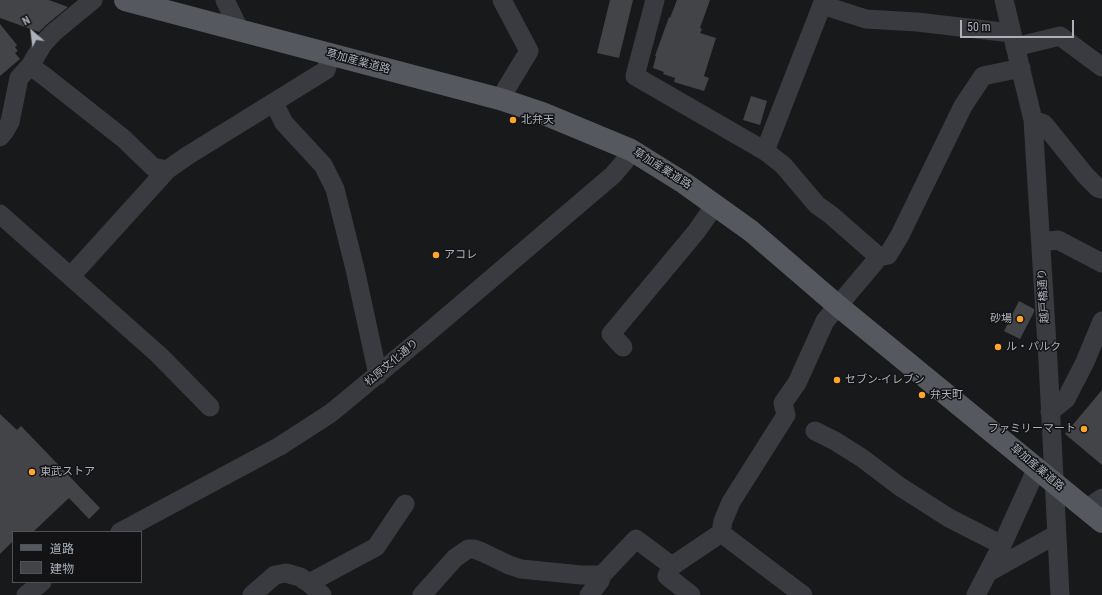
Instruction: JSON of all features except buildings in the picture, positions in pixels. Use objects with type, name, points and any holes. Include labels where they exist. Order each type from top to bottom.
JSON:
[{"type":"main road","name":"草加産業道路","points":[[125,0],[500,100],[542,113],[599,135],[631,150],[678,178],[751,231],[837,306],[1054,482],[1097,510]]},
{"type":"street","points":[[0,137],[10,122],[19,78],[30,66],[43,44],[53,33],[93,0]]},
{"type":"street","points":[[225,0],[240,31]]},
{"type":"street","points":[[500,100],[529,51],[502,0]]},
{"type":"street","points":[[655,0],[635,76],[765,151],[783,165],[817,205],[841,223],[879,257]]},
{"type":"street","name":"越戸橋通り","points":[[1004,0],[1033,120],[1060,595]]},
{"type":"street","points":[[765,151],[822,5],[866,19],[917,22],[1013,40],[1060,36],[1102,67]]},
{"type":"street","points":[[71,276],[167,170],[187,156],[326,70],[331,55]]},
{"type":"street","points":[[30,66],[124,139],[154,166],[167,170]]},
{"type":"street","points":[[691,595],[667,576],[672,566],[721,533],[723,521],[731,502],[786,415],[782,403],[797,383],[825,321],[879,257],[888,255],[900,235],[963,106],[983,76],[1021,68]]},
{"type":"street","points":[[274,103],[284,123],[324,166],[335,189],[355,269],[378,375]]},
{"type":"street","points":[[1033,120],[1044,124],[1085,175],[1098,188],[1102,189]]},
{"type":"street","name":"松原文化通り","points":[[122,531],[280,446],[331,413],[378,375],[613,174],[631,150]]},
{"type":"street","points":[[623,347],[611,334],[696,232],[715,205]]},
{"type":"street","points":[[0,214],[159,355],[210,407]]},
{"type":"street","points":[[1041,242],[1058,240],[1102,263]]},
{"type":"street","points":[[1050,412],[1066,399],[1085,362],[1102,321]]},
{"type":"street","points":[[815,431],[835,441],[862,458],[899,486],[949,518],[1002,545]]},
{"type":"street","points":[[976,595],[1002,545],[1037,468]]},
{"type":"street","points":[[252,595],[276,575],[286,572],[300,577],[315,589],[376,547],[405,504]]},
{"type":"street","points":[[721,533],[804,595]]},
{"type":"street","points":[[989,572],[1057,534]]},
{"type":"street","points":[[589,595],[602,576],[636,539],[672,566]]},
{"type":"street","points":[[422,595],[456,558],[468,549],[474,549],[482,552],[520,569],[602,576]]},
{"type":"street","points":[[26,595],[41,583]]},
{"type":"place","name":"北弁天","points":[[513,120]]},
{"type":"place","name":"アコレ","points":[[436,255]]},
{"type":"place","name":"砂場","points":[[1020,319]]},
{"type":"place","name":"ル・パルク","points":[[998,347]]},
{"type":"place","name":"セブン-イレブン","points":[[837,380]]},
{"type":"place","name":"弁天町","points":[[922,395]]},
{"type":"place","name":"ファミリーマート","points":[[1084,429]]},
{"type":"place","name":"東武ストア","points":[[32,472]]}]
